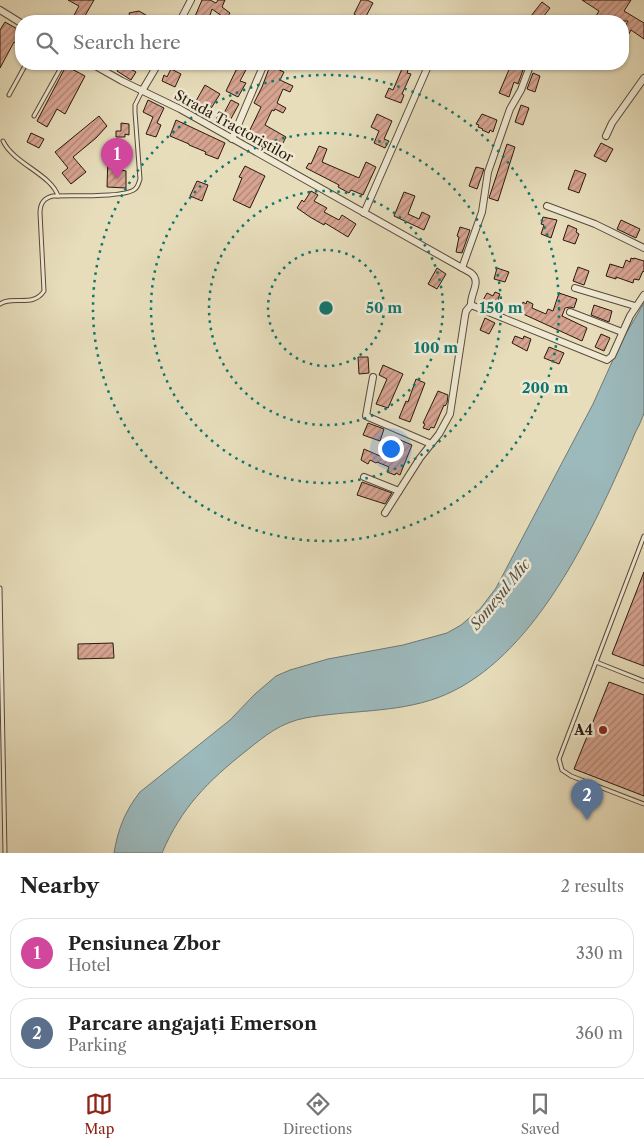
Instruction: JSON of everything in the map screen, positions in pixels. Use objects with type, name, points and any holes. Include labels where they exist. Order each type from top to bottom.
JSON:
[{"type":"street","points":[[183,15],[190,0]]},
{"type":"street","points":[[0,10],[15,19]]},
{"type":"street","name":"Strada Tractoriștilor","points":[[103,70],[180,109],[476,276],[471,305]]},
{"type":"street","points":[[142,91],[154,70]]},
{"type":"street","points":[[232,139],[261,70]]},
{"type":"street","points":[[364,212],[426,70]]},
{"type":"street","points":[[462,268],[482,212],[488,172],[510,109],[521,90],[528,70]]},
{"type":"street","points":[[606,136],[612,123],[644,78]]},
{"type":"street","points":[[547,206],[595,224],[644,248]]},
{"type":"street","points":[[575,288],[635,306]]},
{"type":"street","points":[[385,513],[450,414],[466,310],[471,305],[603,359],[609,359],[635,306],[644,295]]},
{"type":"street","points":[[570,312],[622,332]]},
{"type":"street","points":[[373,377],[366,416],[431,444]]},
{"type":"street","points":[[364,477],[399,491]]},
{"type":"lane","points":[[9,95],[23,70]]},
{"type":"lane","points":[[34,116],[60,70]]},
{"type":"lane","points":[[0,304],[7,301],[31,301],[38,298],[44,291],[40,207],[47,198],[129,193],[135,189],[140,179],[136,105],[142,91]]},
{"type":"lane","points":[[2,141],[12,154],[56,190],[58,196]]},
{"type":"lane","points":[[644,536],[559,759],[562,770],[570,776],[644,804]]},
{"type":"lane","points":[[0,588],[5,853]]},
{"type":"lane","points":[[596,662],[644,680]]},
{"type":"water","name":"Someșul Mic","points":[[644,303],[644,413],[587,537],[547,603],[523,634],[497,660],[469,682],[437,698],[389,709],[305,718],[281,726],[232,762],[197,796],[178,822],[162,853],[114,853],[123,821],[130,806],[140,792],[230,720],[255,694],[276,676],[328,659],[403,645],[447,633],[461,625],[480,609],[496,588],[593,404],[621,342]]},
{"type":"building","points":[[68,0],[94,0],[85,15],[74,15],[79,6]]},
{"type":"building","points":[[202,0],[210,0],[216,3],[218,0],[225,0],[222,7],[230,13],[229,15],[220,15],[212,9],[210,15],[196,15]]},
{"type":"building","points":[[361,0],[373,3],[367,15],[354,14]]},
{"type":"building","points":[[582,0],[631,0],[624,11],[644,23],[644,39],[631,30],[629,34],[629,15],[597,15],[599,11]]},
{"type":"building","points":[[542,2],[550,8],[545,15],[532,15]]},
{"type":"building","points":[[139,11],[146,15],[130,15],[129,13]]},
{"type":"building","points":[[5,22],[15,28],[15,43],[0,68],[0,30]]},
{"type":"building","points":[[64,70],[74,70],[85,76],[65,114],[57,109],[47,127],[37,121]]},
{"type":"building","points":[[132,70],[136,72],[131,80],[117,71]]},
{"type":"building","points":[[170,70],[181,74],[175,87],[162,81],[164,75],[167,77]]},
{"type":"building","points":[[236,70],[246,70],[240,81],[246,83],[238,97],[226,91]]},
{"type":"building","points":[[268,70],[284,72],[280,80],[293,86],[290,92],[283,89],[277,103],[286,108],[283,113],[275,109],[274,111],[272,110],[265,125],[286,137],[278,153],[265,147],[266,144],[247,136],[261,107],[254,103]]},
{"type":"building","points":[[401,70],[408,70],[407,73],[411,74],[402,94],[404,95],[401,103],[385,97],[389,88],[393,90]]},
{"type":"building","points":[[509,70],[523,70],[518,84],[514,82],[509,97],[499,93]]},
{"type":"building","points":[[533,73],[540,76],[535,92],[527,89]]},
{"type":"building","points":[[205,85],[220,94],[210,110],[204,107],[201,111],[190,105],[193,99],[196,101]]},
{"type":"building","points":[[148,100],[164,108],[157,123],[161,125],[156,137],[146,134],[153,117],[143,112]]},
{"type":"building","points":[[231,100],[239,104],[227,126],[216,120],[219,113],[224,113]]},
{"type":"building","points":[[521,105],[529,108],[523,125],[515,122]]},
{"type":"building","points":[[377,114],[392,121],[384,139],[389,141],[385,148],[374,143],[379,131],[371,127]]},
{"type":"building","points":[[482,114],[497,120],[493,132],[490,130],[489,133],[482,130],[476,124]]},
{"type":"building","points":[[99,116],[107,126],[73,157],[86,172],[71,184],[62,173],[68,168],[55,152]]},
{"type":"building","points":[[176,120],[225,143],[218,159],[170,136]]},
{"type":"building","points":[[121,123],[129,124],[129,135],[125,134],[125,137],[116,137],[116,131],[121,131]]},
{"type":"building","points":[[31,133],[44,139],[39,148],[27,142]]},
{"type":"building","points":[[601,143],[613,149],[606,162],[594,156]]},
{"type":"building","points":[[507,144],[515,147],[498,201],[489,198]]},
{"type":"building","points":[[319,146],[327,149],[322,162],[359,178],[366,162],[376,167],[363,195],[351,190],[349,193],[338,187],[339,185],[306,168],[309,163],[311,164]]},
{"type":"building","points":[[108,156],[122,156],[121,170],[126,171],[126,188],[107,187]]},
{"type":"building","points":[[245,166],[265,176],[250,208],[233,200],[242,178],[239,177]]},
{"type":"building","points":[[476,167],[484,169],[477,189],[469,186]]},
{"type":"building","points":[[575,170],[586,174],[579,193],[568,189]]},
{"type":"building","points":[[197,181],[208,185],[202,201],[190,196]]},
{"type":"building","points":[[311,191],[318,195],[314,201],[327,208],[324,212],[339,220],[342,215],[356,224],[348,237],[297,208],[302,200],[304,202]]},
{"type":"building","points":[[404,192],[415,196],[408,214],[419,219],[422,212],[430,216],[424,230],[394,216]]},
{"type":"building","points":[[543,217],[557,220],[551,238],[541,234],[544,225],[541,224]]},
{"type":"building","points":[[621,220],[640,229],[636,238],[617,229]]},
{"type":"building","points":[[568,225],[577,229],[576,232],[579,234],[575,244],[563,240]]},
{"type":"building","points":[[460,227],[470,230],[462,253],[456,252],[459,237],[457,236]]},
{"type":"building","points":[[631,258],[644,261],[644,272],[639,280],[634,279],[633,283],[616,277],[616,279],[606,276],[610,264],[623,268],[626,260],[630,262]]},
{"type":"building","points":[[578,267],[589,271],[584,285],[573,281]]},
{"type":"building","points":[[437,268],[446,274],[437,289],[428,284]]},
{"type":"building","points":[[497,268],[509,272],[505,282],[494,279]]},
{"type":"building","points":[[495,292],[500,294],[498,299],[500,301],[496,310],[482,302],[487,293],[493,296]]},
{"type":"building","points":[[559,293],[577,299],[574,308],[565,308],[562,316],[587,328],[582,341],[521,313],[523,302],[526,304],[527,301],[533,304],[532,308],[546,314],[548,309],[553,311]]},
{"type":"building","points":[[594,305],[612,311],[609,322],[591,315]]},
{"type":"building","points":[[485,318],[495,323],[489,334],[480,330]]},
{"type":"building","points":[[601,334],[610,338],[604,351],[595,347]]},
{"type":"building","points":[[515,336],[523,339],[524,336],[531,339],[527,351],[512,343]]},
{"type":"building","points":[[549,347],[564,353],[559,364],[544,358]]},
{"type":"building","points":[[358,357],[368,357],[369,373],[359,374]]},
{"type":"building","points":[[383,365],[403,374],[388,408],[376,404],[387,379],[379,375]]},
{"type":"building","points":[[416,379],[425,383],[410,422],[399,418],[406,401],[408,402]]},
{"type":"building","points":[[438,391],[448,395],[447,403],[444,405],[434,428],[431,427],[429,430],[423,428],[425,424],[423,423]]},
{"type":"building","points":[[368,423],[384,429],[380,441],[363,435]]},
{"type":"building","points":[[398,439],[412,445],[400,475],[387,472],[389,467],[377,462],[370,460],[368,464],[361,460],[364,449],[389,460]]},
{"type":"building","points":[[362,482],[392,493],[385,504],[357,495]]},
{"type":"building","points":[[644,572],[644,666],[612,654]]},
{"type":"building","points":[[113,643],[114,658],[78,659],[78,644]]},
{"type":"building","points":[[609,682],[644,695],[644,796],[574,769]]},
{"type":"place","name":"Pensiunea Zbor","points":[[117,179]]},
{"type":"place","name":"A4","points":[[603,730]]},
{"type":"place","name":"Parcare angajați Emerson","points":[[587,820]]}]
